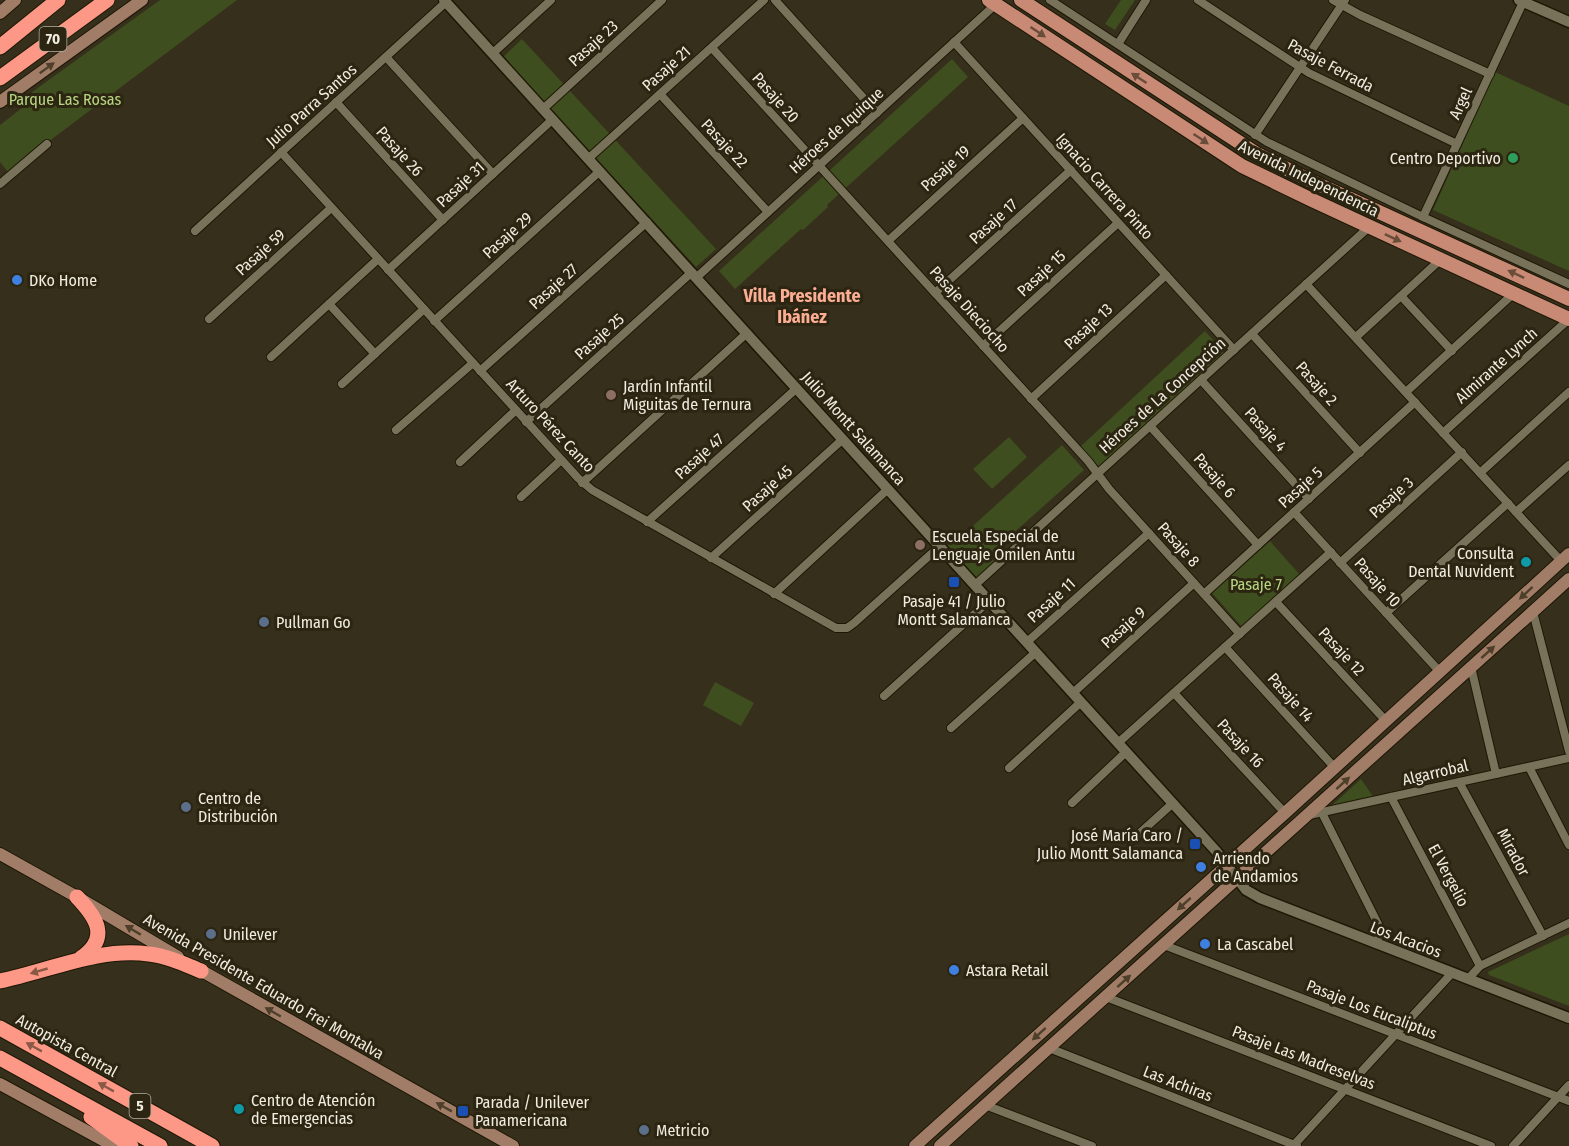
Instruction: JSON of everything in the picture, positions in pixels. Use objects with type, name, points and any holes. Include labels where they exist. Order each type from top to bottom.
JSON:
[{"type":"highway","points":[[4,43],[43,0]]},
{"type":"highway","name":"70","points":[[4,43],[58,0]]},
{"type":"highway","name":"70","points":[[0,78],[107,0]]},
{"type":"highway","points":[[77,897],[92,914],[98,930],[94,946],[78,960]]},
{"type":"highway","points":[[0,981],[78,960],[112,954],[138,953],[168,958],[201,971]]},
{"type":"highway","name":"Autopista Central","points":[[0,1028],[212,1146]]},
{"type":"highway","name":"5","points":[[0,1058],[160,1146]]},
{"type":"highway","points":[[40,1080],[131,1146]]},
{"type":"main road","points":[[0,13],[15,0]]},
{"type":"main road","points":[[0,102],[142,0]]},
{"type":"main road","name":"Avenida Independencia","points":[[1021,0],[1257,154],[1569,299]]},
{"type":"main road","name":"Avenida Independencia","points":[[992,2],[1242,166],[1569,319]]},
{"type":"main road","points":[[915,1146],[1286,813],[1565,557]]},
{"type":"main road","points":[[932,1131],[942,1144],[1569,579]]},
{"type":"main road","name":"Avenida Presidente Eduardo Frei Montalva","points":[[0,854],[201,971],[513,1146]]},
{"type":"main road","points":[[0,1084],[114,1146]]},
{"type":"street","points":[[493,53],[551,0]]},
{"type":"street","name":"Pasaje 23","points":[[543,109],[662,0]]},
{"type":"street","name":"Pasaje 21","points":[[589,159],[764,0]]},
{"type":"street","points":[[775,0],[877,113]]},
{"type":"street","name":"Avenida Independencia","points":[[1050,0],[1256,135],[1423,218],[1569,284]]},
{"type":"street","points":[[1118,44],[1146,0]]},
{"type":"street","name":"Pasaje Ferrada","points":[[1198,0],[1300,68],[1457,144]]},
{"type":"street","name":"Julio Montt Salamanca","points":[[445,1],[1118,743],[1169,807],[1228,865],[1238,879]]},
{"type":"street","name":"Julio Parra Santos","points":[[195,231],[445,1]]},
{"type":"street","points":[[1522,1],[1569,22]]},
{"type":"street","name":"Argel","points":[[1423,218],[1522,1]]},
{"type":"street","name":"Héroes de Iquique","points":[[694,275],[768,212],[877,113],[954,42],[992,2]]},
{"type":"street","points":[[1256,135],[1340,2],[1490,74]]},
{"type":"street","name":"Ignacio Carrera Pinto","points":[[954,42],[1234,350]]},
{"type":"street","name":"Pasaje 20","points":[[712,48],[819,166]]},
{"type":"street","points":[[386,57],[493,174]]},
{"type":"street","name":"Pasaje 22","points":[[660,94],[768,212]]},
{"type":"street","name":"Pasaje 26","points":[[336,102],[443,220]]},
{"type":"street","name":"Pasaje 19","points":[[888,241],[1023,118]]},
{"type":"street","name":"Pasaje 31","points":[[388,270],[553,119]]},
{"type":"street","points":[[0,184],[47,144]]},
{"type":"street","name":"Arturo Pérez Canto","points":[[281,152],[582,483],[647,522],[840,629],[848,628],[940,546]]},
{"type":"street","name":"Pasaje Dieciocho","points":[[819,166],[1097,474]]},
{"type":"street","name":"Pasaje 17","points":[[935,293],[1071,170]]},
{"type":"street","name":"Pasaje 29","points":[[434,321],[600,171]]},
{"type":"street","name":"Pasaje 59","points":[[209,319],[331,208]]},
{"type":"street","name":"Pasaje 27","points":[[480,371],[646,222]]},
{"type":"street","name":"Pasaje 15","points":[[983,346],[1118,223]]},
{"type":"street","name":"Héroes de La Concepción","points":[[975,585],[1369,227]]},
{"type":"street","points":[[271,357],[378,259]]},
{"type":"street","points":[[1356,338],[1440,260]]},
{"type":"street","name":"Pasaje 25","points":[[526,422],[694,275]]},
{"type":"street","name":"Pasaje 13","points":[[1031,399],[1166,275]]},
{"type":"street","points":[[1306,284],[1516,512],[1565,557]]},
{"type":"street","points":[[1406,393],[1514,294]]},
{"type":"street","points":[[1401,296],[1452,351]]},
{"type":"street","points":[[329,304],[375,354]]},
{"type":"street","points":[[342,384],[424,309]]},
{"type":"street","name":"Almirante Lynch","points":[[1443,433],[1569,319]]},
{"type":"street","points":[[582,483],[747,333]]},
{"type":"street","name":"Pasaje 2","points":[[1252,334],[1360,453]]},
{"type":"street","points":[[396,430],[473,363]]},
{"type":"street","name":"Pasaje 4","points":[[1201,380],[1309,499]]},
{"type":"street","name":"Pasaje 47","points":[[647,522],[797,388]]},
{"type":"street","points":[[1480,473],[1569,392]]},
{"type":"street","name":"Pasaje 5","points":[[1204,594],[1415,402]]},
{"type":"street","points":[[460,462],[516,410]]},
{"type":"street","name":"Pasaje 6","points":[[1150,426],[1258,545]]},
{"type":"street","name":"Pasaje 45","points":[[711,558],[843,439]]},
{"type":"street","name":"Pasaje 3","points":[[1340,563],[1462,453]]},
{"type":"street","points":[[521,496],[561,460]]},
{"type":"street","points":[[1516,512],[1569,465]]},
{"type":"street","name":"Pasaje 8","points":[[1097,474],[1240,634]]},
{"type":"street","points":[[774,594],[888,489]]},
{"type":"street","points":[[1386,613],[1508,503]]},
{"type":"street","name":"Pasaje 10","points":[[1294,512],[1440,672]]},
{"type":"street","name":"Pasaje 11","points":[[1027,642],[1149,533]]},
{"type":"street","points":[[1118,743],[1331,552]]},
{"type":"street","name":"Pasaje 9","points":[[1073,693],[1194,582]]},
{"type":"street","points":[[884,696],[989,601]]},
{"type":"street","name":"Pasaje 12","points":[[1276,602],[1386,721]]},
{"type":"street","points":[[1533,612],[1569,752]]},
{"type":"street","name":"Pasaje 14","points":[[1225,647],[1335,768]]},
{"type":"street","points":[[951,728],[1036,652]]},
{"type":"street","points":[[1471,667],[1496,774]]},
{"type":"street","name":"Pasaje 16","points":[[1174,693],[1286,813]]},
{"type":"street","points":[[1009,768],[1081,702]]},
{"type":"street","points":[[1072,803],[1126,752]]},
{"type":"street","name":"Algarrobal","points":[[1308,815],[1569,758]]},
{"type":"street","points":[[1529,767],[1569,845]]},
{"type":"street","name":"Mirador","points":[[1459,782],[1543,936]]},
{"type":"street","name":"El Vergelio","points":[[1390,797],[1480,966]]},
{"type":"street","points":[[1131,841],[1169,807]]},
{"type":"street","points":[[1322,813],[1378,924],[1380,931],[1376,944]]},
{"type":"street","name":"Los Acacios","points":[[1238,879],[1252,895],[1569,1018]]},
{"type":"street","points":[[1468,979],[1480,966],[1569,923]]},
{"type":"street","name":"Pasaje Los Eucaliptus","points":[[1164,945],[1569,1101]]},
{"type":"street","points":[[1294,1146],[1452,973]]},
{"type":"street","name":"Pasaje Las Madreselvas","points":[[1106,997],[1491,1146]]},
{"type":"street","name":"Las Achiras","points":[[1049,1048],[1294,1146]]},
{"type":"street","points":[[1513,1146],[1569,1085]]},
{"type":"street","points":[[986,1105],[1080,1144],[1092,1146]]},
{"type":"green space","name":"Parque Las Rosas","points":[[160,0],[237,0],[8,172],[0,162],[0,125],[31,101],[32,92]]},
{"type":"green space","points":[[1121,0],[1135,0],[1115,30],[1105,24]]},
{"type":"green space","points":[[522,39],[716,249],[696,267],[503,57]]},
{"type":"green space","points":[[952,59],[968,77],[827,205],[828,207],[803,230],[801,229],[735,289],[719,271]]},
{"type":"green space","name":"Centro Deportivo","points":[[1495,72],[1569,106],[1569,271],[1433,210]]},
{"type":"green space","points":[[1205,331],[1226,354],[1101,469],[1080,447]]},
{"type":"green space","points":[[1009,437],[1027,457],[992,489],[973,469]]},
{"type":"green space","points":[[1062,445],[1084,470],[989,555],[995,562],[978,578],[971,575],[947,548],[948,541],[960,530],[964,534]]},
{"type":"green space","name":"Pasaje 7","points":[[1270,541],[1300,575],[1242,627],[1212,593]]},
{"type":"green space","points":[[715,682],[754,703],[741,726],[703,705]]},
{"type":"green space","points":[[1361,779],[1374,798],[1329,808]]},
{"type":"green space","points":[[1569,934],[1569,1006],[1489,975],[1488,972]]},
{"type":"place","name":"Centro Deportivo","points":[[1513,158]]},
{"type":"place","name":"DKo Home","points":[[17,280]]},
{"type":"place","name":"Jardín Infantil Miguitas de Ternura","points":[[611,395]]},
{"type":"place","name":"Escuela Especial de Lenguaje Omilen Antu","points":[[920,545]]},
{"type":"place","name":"Consulta Dental Nuvident","points":[[1526,562]]},
{"type":"place","name":"Pasaje 41 / Julio Montt Salamanca","points":[[954,582]]},
{"type":"place","name":"Pullman Go","points":[[264,622]]},
{"type":"place","name":"Centro de Distribución","points":[[186,807]]},
{"type":"place","name":"José María Caro / Julio Montt Salamanca","points":[[1195,844]]},
{"type":"place","name":"Arriendo de Andamios","points":[[1201,867]]},
{"type":"place","name":"Unilever","points":[[211,934]]},
{"type":"place","name":"La Cascabel","points":[[1205,944]]},
{"type":"place","name":"Astara Retail","points":[[954,970]]},
{"type":"place","name":"Centro de Atención de Emergencias","points":[[239,1109]]},
{"type":"place","name":"Parada / Unilever Panamericana","points":[[463,1111]]},
{"type":"place","name":"Metricio","points":[[644,1130]]},
{"type":"district","name":"Villa Presidente Ibáñez","points":[[802,306]]}]
